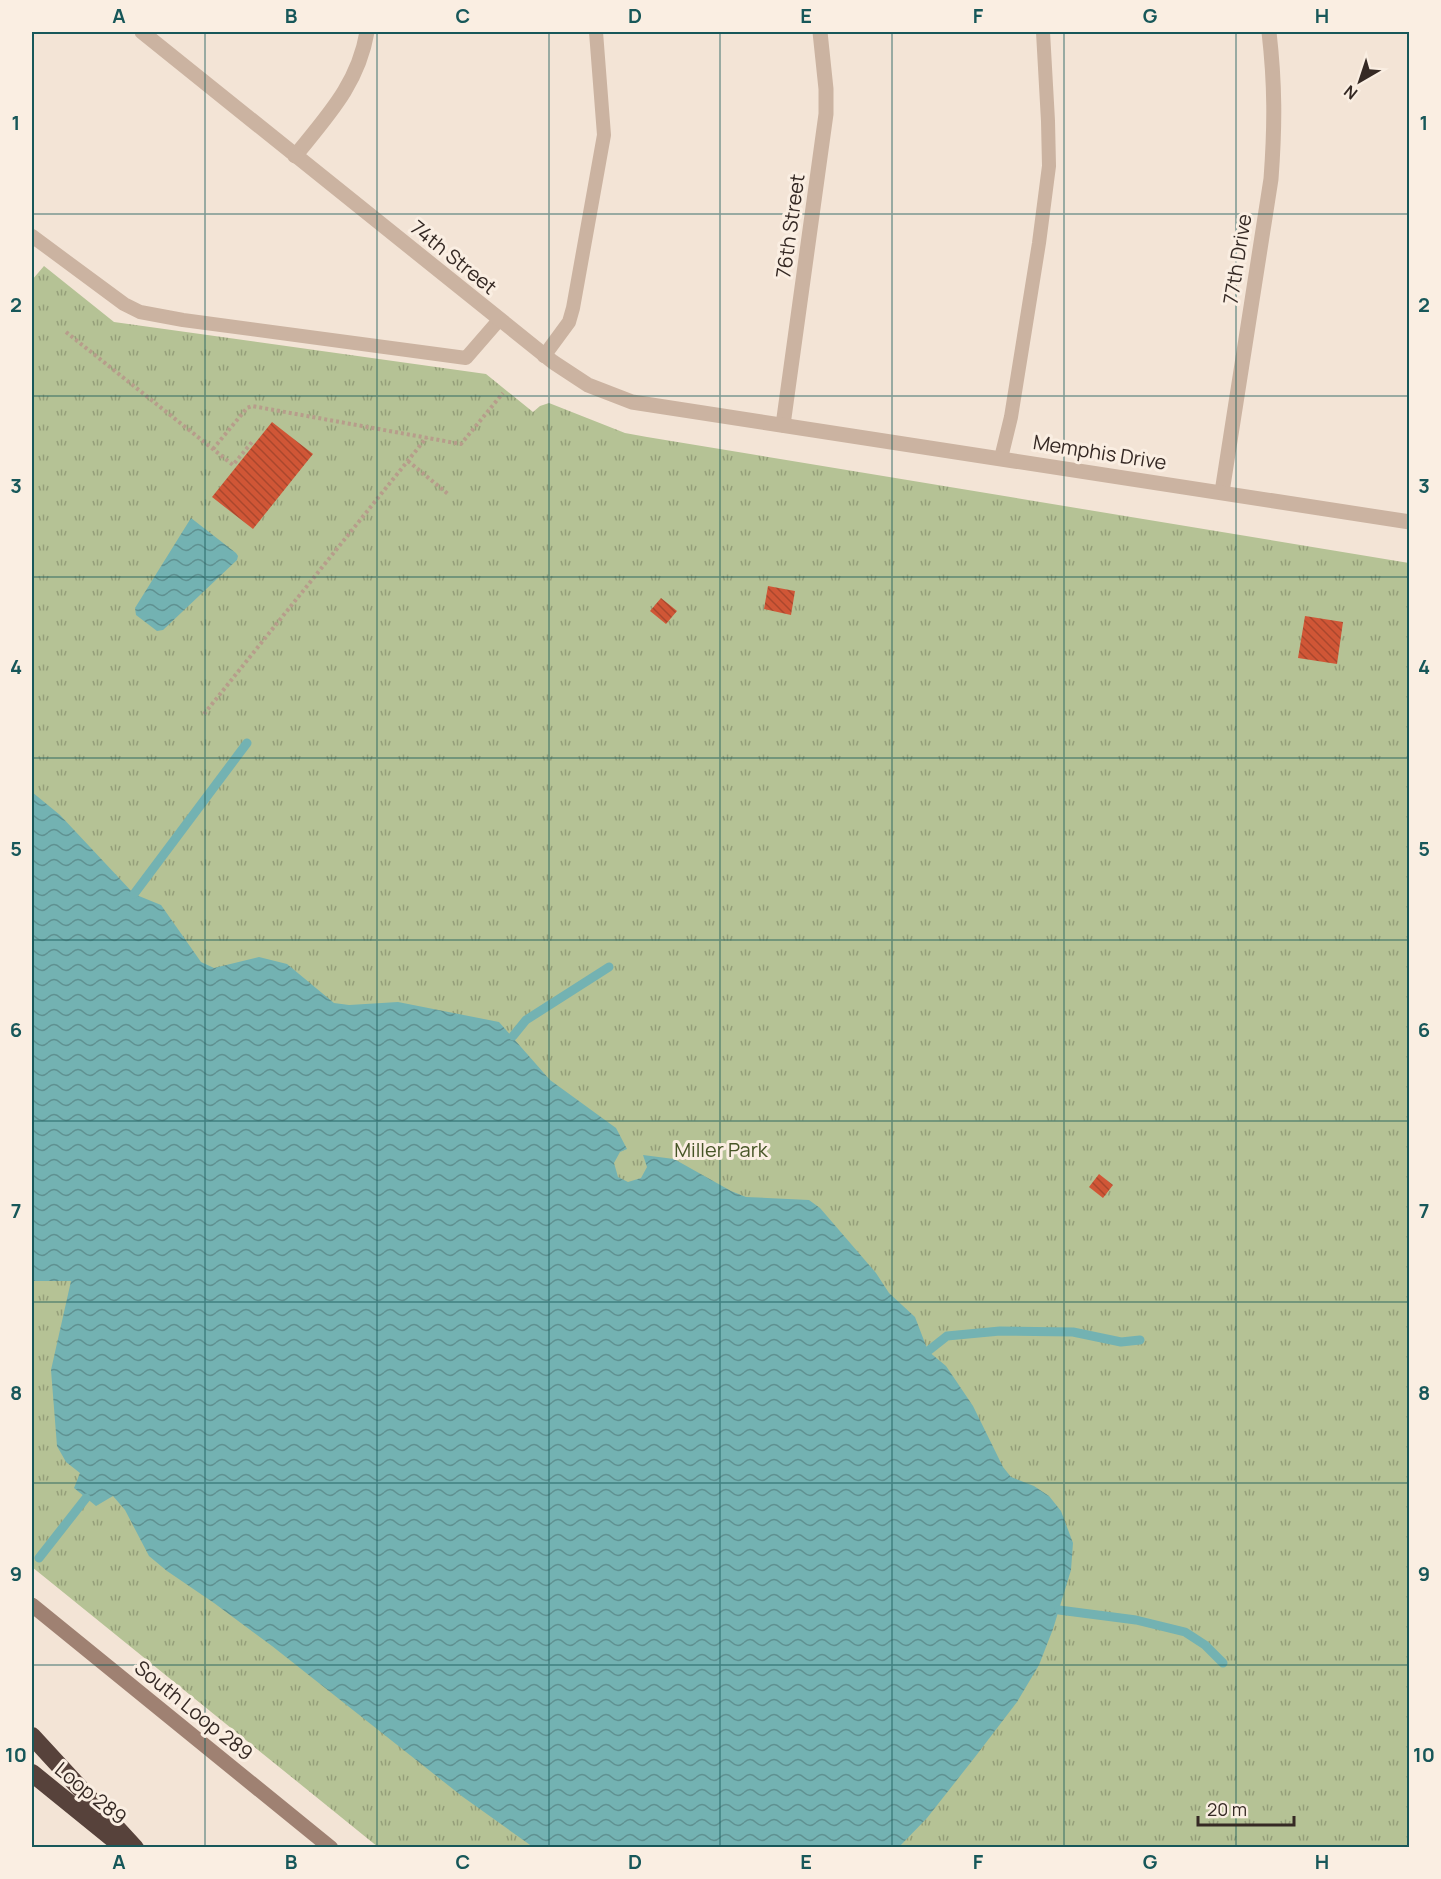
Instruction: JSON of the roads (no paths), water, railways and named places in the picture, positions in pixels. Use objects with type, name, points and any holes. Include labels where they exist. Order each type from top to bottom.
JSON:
[{"type":"highway","points":[[32,1736],[135,1848]]},
{"type":"highway","name":"Loop 289","points":[[32,1773],[123,1848]]},
{"type":"main road","name":"South Loop 289","points":[[32,1605],[331,1848]]},
{"type":"street","name":"74th Street","points":[[142,32],[499,321],[544,356],[588,385],[632,402],[783,425]]},
{"type":"street","points":[[295,156],[343,96],[364,51],[367,32]]},
{"type":"street","name":"76th Street","points":[[783,425],[826,114],[826,89],[820,32]]},
{"type":"street","name":"77th Drive","points":[[1222,492],[1271,178],[1275,126],[1275,79],[1269,32]]},
{"type":"street","name":"Memphis Drive","points":[[783,425],[1410,522]]},
{"type":"lane","points":[[544,356],[569,322],[573,308],[604,135],[596,32]]},
{"type":"lane","points":[[1001,458],[1011,417],[1036,267],[1048,166],[1043,32]]},
{"type":"lane","points":[[32,236],[124,304],[140,312],[183,320],[466,358],[499,321]]},
{"type":"water","points":[[191,518],[236,553],[237,560],[163,630],[157,631],[136,615],[135,608]]},
{"type":"water","points":[[32,792],[60,815],[134,894],[161,905],[201,962],[214,968],[259,957],[287,964],[334,1003],[349,1005],[398,1002],[499,1022],[550,1080],[616,1128],[627,1149],[620,1152],[614,1163],[618,1177],[628,1182],[641,1178],[647,1167],[643,1155],[674,1159],[746,1197],[809,1200],[820,1208],[876,1273],[889,1293],[915,1317],[928,1351],[946,1366],[973,1406],[1003,1467],[1011,1477],[1034,1486],[1049,1496],[1061,1511],[1073,1543],[1071,1570],[1039,1665],[1017,1702],[975,1757],[927,1818],[899,1847],[533,1847],[463,1797],[272,1646],[149,1556],[125,1510],[113,1496],[96,1506],[74,1488],[80,1473],[66,1462],[57,1446],[51,1370],[71,1281],[32,1281]]},
{"type":"waterway","points":[[134,894],[247,743]]},
{"type":"waterway","points":[[513,1036],[526,1020],[609,967]]},
{"type":"waterway","points":[[928,1351],[947,1336],[1000,1331],[1073,1332],[1121,1342],[1140,1340]]},
{"type":"waterway","points":[[39,1558],[86,1498]]},
{"type":"waterway","points":[[1059,1610],[1136,1620],[1185,1632],[1205,1645],[1223,1663]]},
{"type":"park label","name":"Miller Park","points":[[721,1149]]}]
